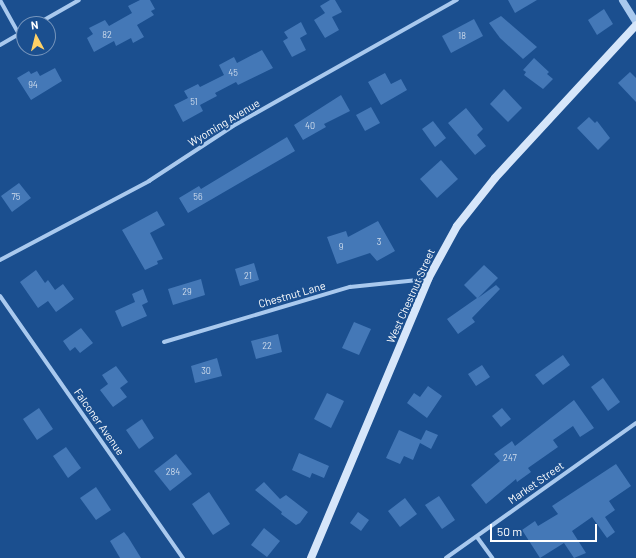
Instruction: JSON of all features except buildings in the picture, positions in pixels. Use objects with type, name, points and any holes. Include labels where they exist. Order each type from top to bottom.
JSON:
[{"type":"main road","name":"West Chestnut Street","points":[[311,558],[428,279],[457,226],[476,200],[636,24]]},
{"type":"street","points":[[0,0],[16,29]]},
{"type":"street","points":[[51,16],[79,0]]},
{"type":"street","name":"Wyoming Avenue","points":[[0,260],[149,181],[233,126],[457,0]]},
{"type":"street","points":[[622,0],[636,24]]},
{"type":"street","points":[[0,45],[16,36]]},
{"type":"street","name":"Chestnut Lane","points":[[164,342],[350,287],[428,279]]},
{"type":"street","name":"Falconer Avenue","points":[[0,296],[184,558]]},
{"type":"street","name":"Market Street","points":[[446,558],[636,423]]},
{"type":"street","points":[[477,537],[492,558]]}]
